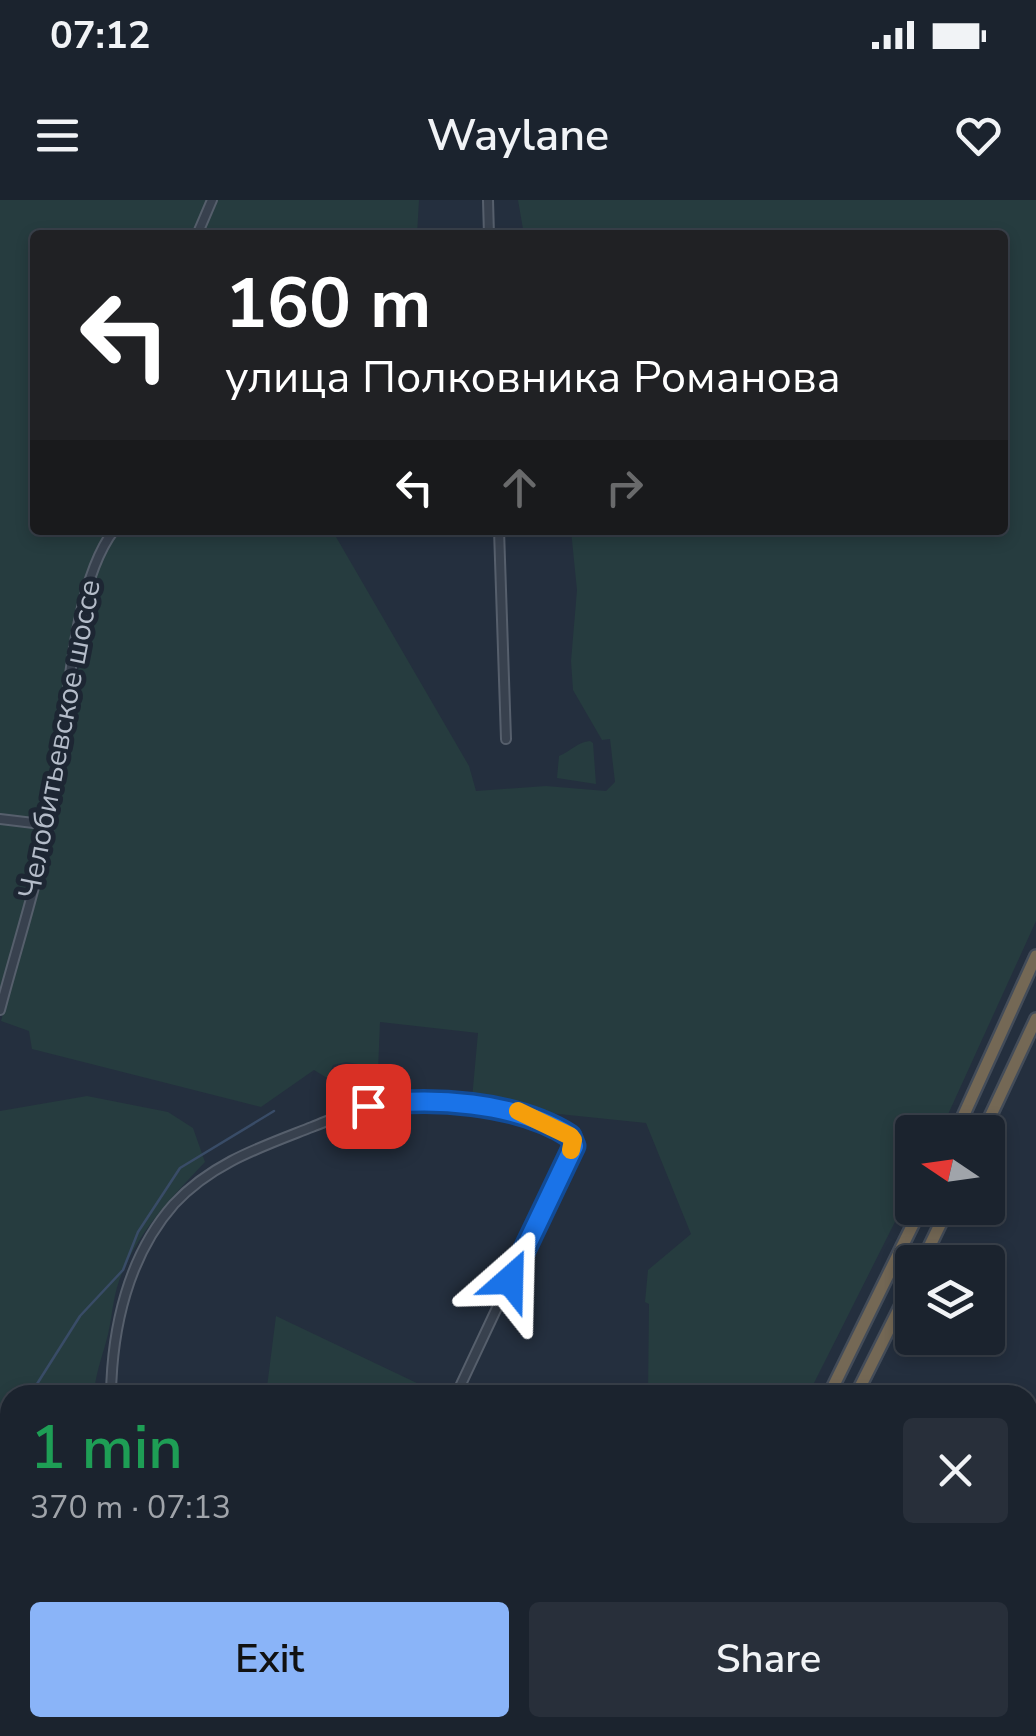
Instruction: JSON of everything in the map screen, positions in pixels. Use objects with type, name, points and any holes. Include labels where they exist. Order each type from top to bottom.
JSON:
[{"type":"highway","points":[[964,1115],[1036,956]]},
{"type":"highway","points":[[991,1115],[1036,1019]]},
{"type":"highway","points":[[833,1385],[913,1225]]},
{"type":"highway","points":[[861,1385],[895,1318]]},
{"type":"street","points":[[199,230],[212,200]]},
{"type":"street","points":[[488,200],[489,230]]},
{"type":"street","name":"Челобитьевское шоссе","points":[[0,1010],[50,824],[84,604],[100,552],[111,535]]},
{"type":"street","points":[[499,535],[506,739]]},
{"type":"street","points":[[0,819],[50,824]]},
{"type":"street","points":[[111,1385],[111,1361],[124,1299],[147,1243],[174,1204],[210,1172],[235,1157],[368,1106],[396,1102],[514,1110],[556,1126],[573,1140],[574,1146],[461,1385]]},
{"type":"green space","points":[[0,200],[209,200],[194,230],[30,230],[30,535],[106,535],[82,594],[45,828],[0,992]]},
{"type":"green space","points":[[217,200],[419,200],[417,230],[205,230]]},
{"type":"green space","points":[[518,200],[1036,200],[1036,921],[948,1115],[895,1115],[895,1222],[813,1385],[648,1385],[649,1304],[645,1302],[648,1270],[691,1234],[646,1123],[549,1113],[522,1104],[472,1099],[478,1033],[380,1022],[377,1095],[370,1091],[358,1064],[346,1062],[333,1065],[327,1078],[314,1070],[261,1107],[32,1049],[29,1031],[1,1021],[54,824],[89,602],[100,560],[115,535],[335,535],[469,766],[476,791],[546,786],[606,791],[615,782],[610,739],[602,740],[573,690],[571,661],[577,590],[572,535],[1008,535],[1008,230],[523,230]]},
{"type":"green space","points":[[590,741],[596,784],[557,778],[559,756]]},
{"type":"green space","points":[[87,1096],[168,1112],[193,1128],[205,1162],[156,1217],[126,1264],[96,1385],[0,1385],[0,1111]]},
{"type":"green space","points":[[276,1316],[421,1385],[267,1385]]},
{"type":"waterway","points":[[36,1385],[80,1316],[123,1270],[138,1232],[180,1168],[274,1111]]},
{"type":"slow traffic","points":[[518,1111],[570,1136],[574,1146],[571,1150]]},
{"type":"route","points":[[368,1106],[396,1102],[514,1110],[556,1126],[570,1136],[574,1146],[510,1280]]}]
